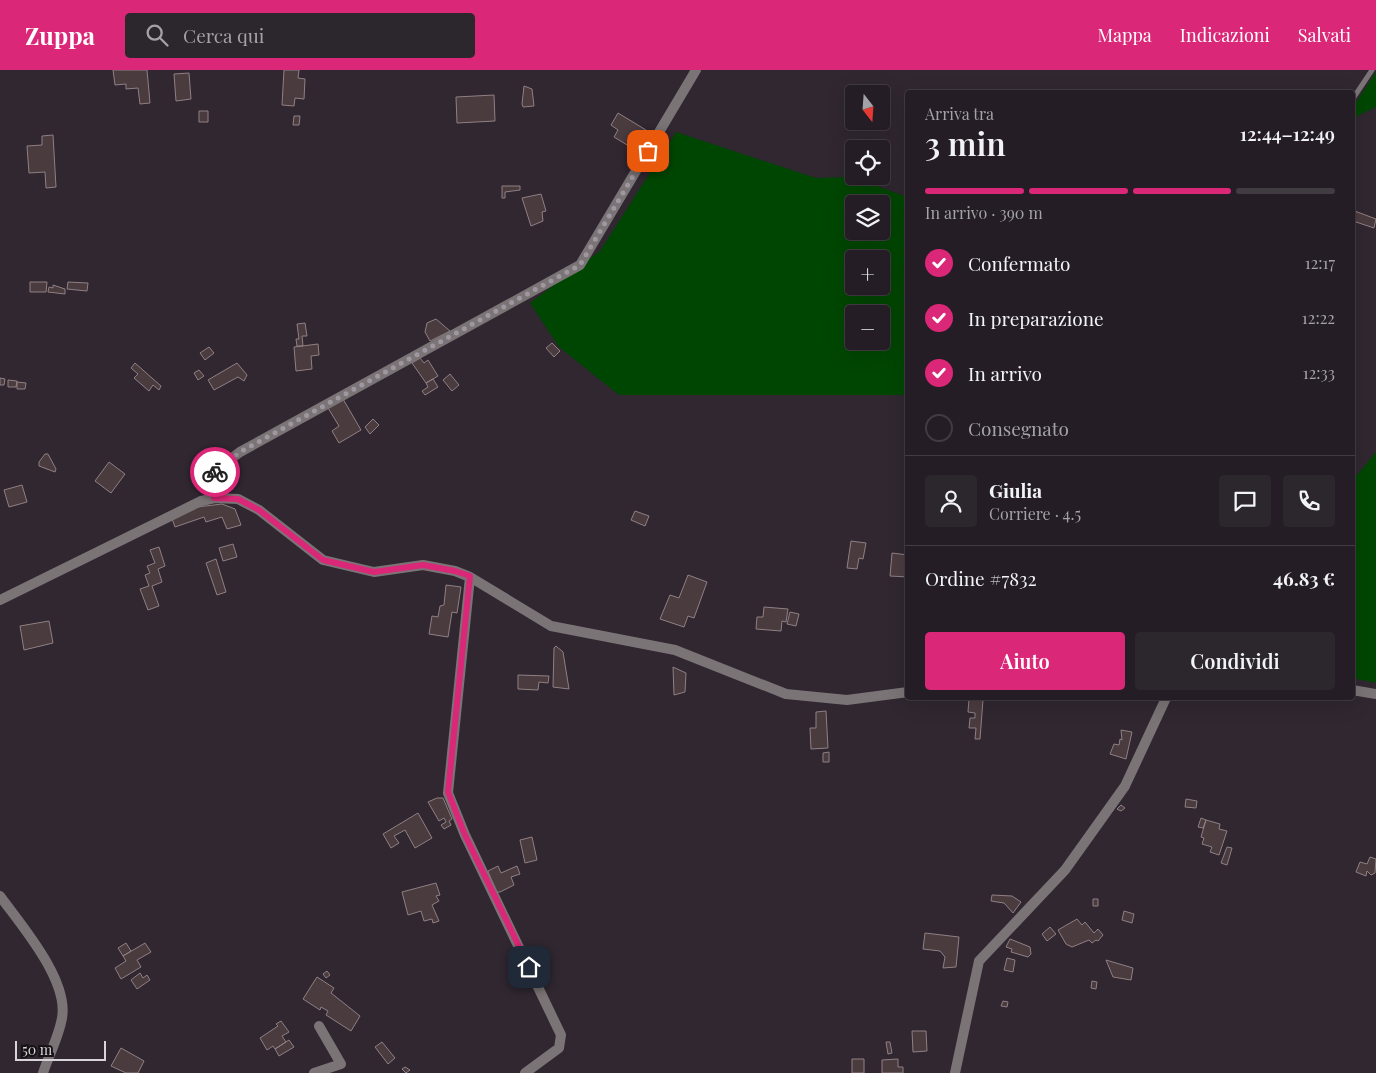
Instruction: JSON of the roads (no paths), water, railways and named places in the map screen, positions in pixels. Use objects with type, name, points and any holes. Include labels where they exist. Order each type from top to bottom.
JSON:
[{"type":"street","points":[[214,498],[215,471],[240,452],[580,265],[696,70]]},
{"type":"street","points":[[0,600],[201,501],[214,498],[238,499],[259,510],[323,560],[374,572],[423,565],[455,571],[470,576],[551,626],[674,650],[786,694],[847,700],[905,692]]},
{"type":"street","points":[[470,576],[448,792],[465,835],[561,1035],[559,1048],[525,1073]]},
{"type":"street","points":[[1355,690],[1376,694]]},
{"type":"street","points":[[956,1073],[979,961],[1065,870],[1109,809],[1125,786],[1165,700]]},
{"type":"street","points":[[0,896],[55,978],[60,995],[62,1016],[44,1073]]},
{"type":"street","points":[[314,1073],[337,1067],[341,1064],[319,1026]]},
{"type":"lane","points":[[1355,96],[1372,70]]}]
